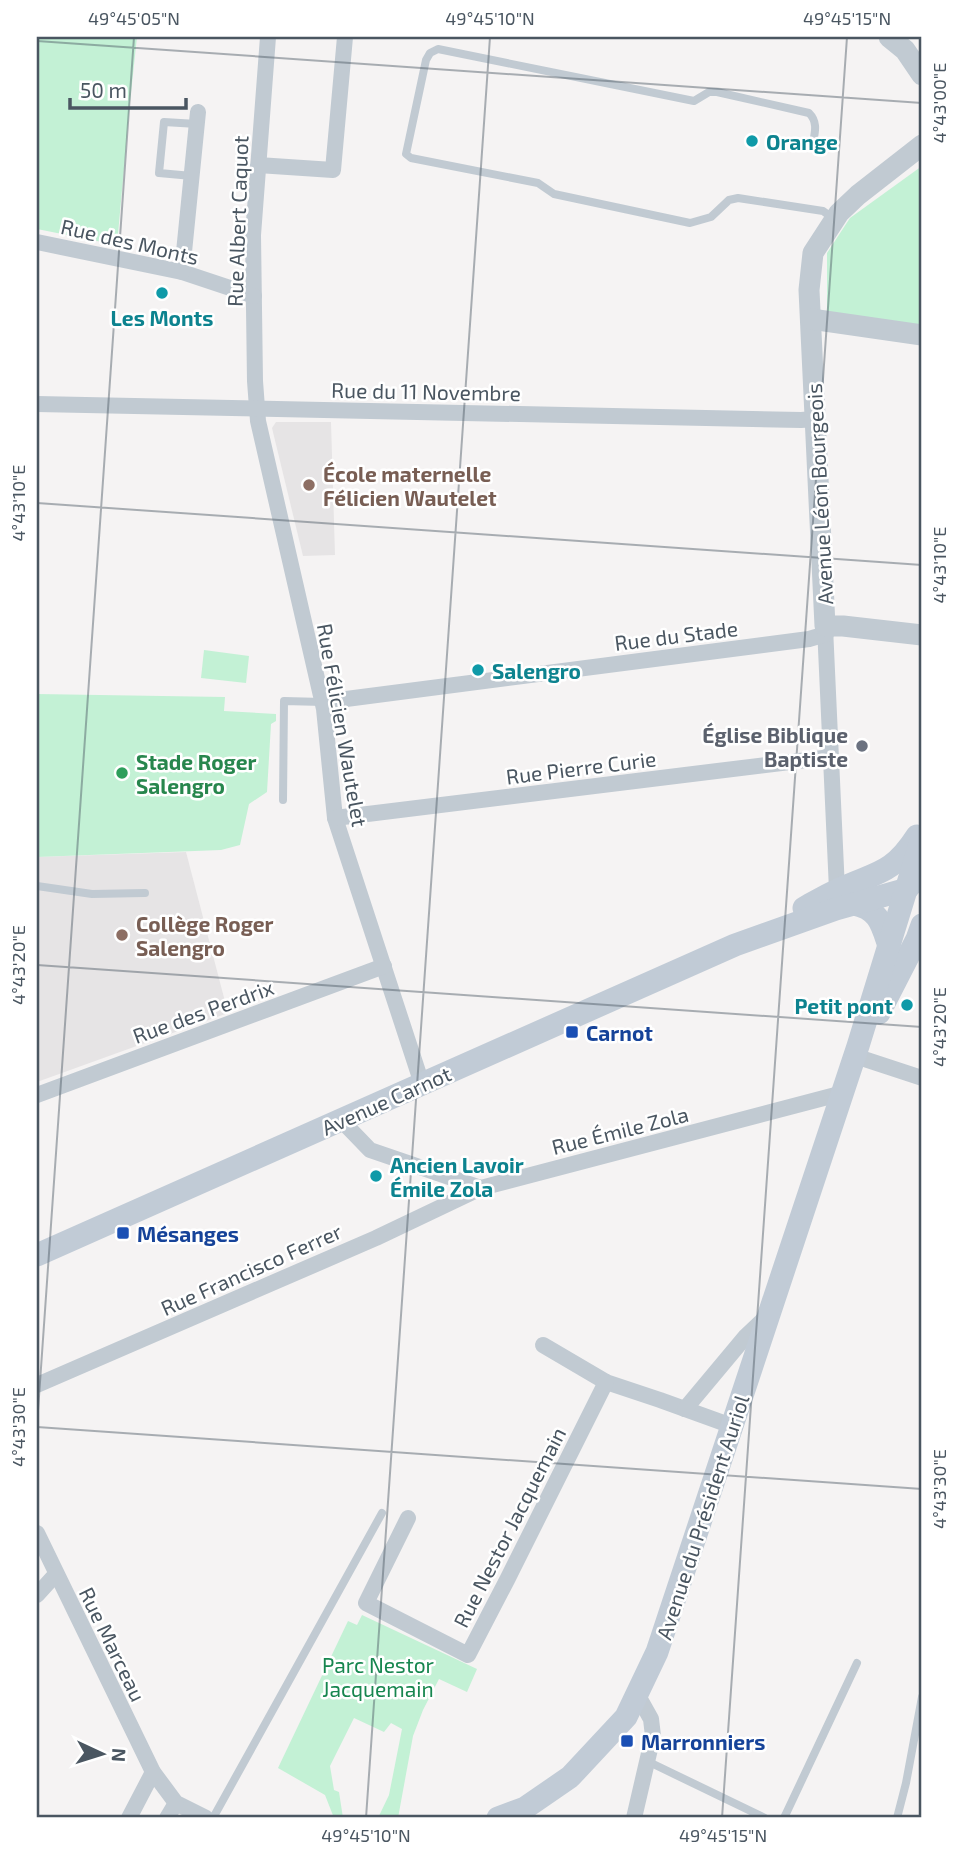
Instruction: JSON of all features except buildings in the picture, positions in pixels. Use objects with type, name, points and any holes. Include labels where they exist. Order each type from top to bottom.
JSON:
[{"type":"main road","name":"Avenue Carnot","points":[[37,1255],[734,945],[836,909],[846,897],[871,877],[900,858],[922,827]]},
{"type":"main road","name":"Avenue du Président Auriol","points":[[498,1818],[525,1808],[570,1777],[626,1717],[657,1652],[857,1051],[922,838]]},
{"type":"main road","points":[[907,889],[922,872]]},
{"type":"main road","points":[[871,877],[887,878],[907,889],[912,914],[903,967]]},
{"type":"main road","name":"Avenue Carnot","points":[[846,897],[907,889]]},
{"type":"main road","points":[[846,897],[864,906],[880,920],[889,946]]},
{"type":"main road","name":"Avenue du Président Auriol","points":[[857,1051],[903,967],[922,925]]},
{"type":"street","name":"Rue Albert Caquot","points":[[256,408],[253,235],[268,37]]},
{"type":"street","points":[[258,165],[332,170],[345,37]]},
{"type":"street","points":[[889,37],[905,50],[922,75]]},
{"type":"street","points":[[182,272],[197,118]]},
{"type":"street","name":"Avenue Léon Bourgeois","points":[[846,897],[831,757],[808,290],[813,253],[834,219],[858,195],[922,145]]},
{"type":"street","name":"Rue des Monts","points":[[37,242],[182,272],[254,296]]},
{"type":"street","points":[[811,319],[922,335]]},
{"type":"street","name":"Rue du 11 Novembre","points":[[37,404],[815,419]]},
{"type":"street","name":"Rue Félicien Wautelet","points":[[256,408],[323,702],[335,818],[422,1084]]},
{"type":"street","points":[[825,630],[843,626],[922,635]]},
{"type":"street","name":"Rue du Stade","points":[[323,702],[795,641],[825,630]]},
{"type":"street","name":"Rue Pierre Curie","points":[[335,818],[831,757]]},
{"type":"street","name":"Rue des Perdrix","points":[[37,1095],[384,966]]},
{"type":"street","points":[[857,1051],[922,1079]]},
{"type":"street","name":"Rue Émile Zola","points":[[481,1188],[842,1093]]},
{"type":"street","points":[[341,1120],[369,1150],[481,1188]]},
{"type":"street","name":"Rue Francisco Ferrer","points":[[37,1385],[376,1238],[481,1188]]},
{"type":"street","name":"Avenue du Président Auriol","points":[[685,1409],[769,1314]]},
{"type":"street","points":[[543,1345],[606,1382],[732,1426]]},
{"type":"street","name":"Rue Nestor Jacquemain","points":[[408,1518],[366,1603],[468,1655],[606,1382]]},
{"type":"street","name":"Rue Marceau","points":[[37,1533],[153,1772],[176,1803]]},
{"type":"street","points":[[37,1595],[56,1574]]},
{"type":"street","points":[[634,1818],[653,1736],[651,1719],[637,1694]]},
{"type":"street","points":[[129,1818],[153,1772]]},
{"type":"street","points":[[167,1818],[176,1803],[206,1818]]},
{"type":"lane","points":[[813,143],[816,127],[809,113],[717,92],[709,92],[694,100],[438,49],[430,53],[426,60],[406,154],[411,158],[537,183],[554,194],[690,223],[712,217],[729,200],[738,198],[823,211],[834,219]]},
{"type":"lane","points":[[192,176],[159,173],[164,121],[197,118]]},
{"type":"lane","points":[[282,800],[284,701],[323,702]]},
{"type":"lane","points":[[37,886],[92,894],[145,893]]},
{"type":"lane","points":[[213,1818],[382,1513]]},
{"type":"lane","points":[[784,1818],[857,1663]]},
{"type":"lane","points":[[897,1818],[922,1698]]},
{"type":"lane","points":[[647,1761],[765,1818]]},
{"type":"shaded area","name":"École maternelle Félicien Wautelet","points":[[276,422],[331,422],[335,555],[303,556],[272,428]]},
{"type":"shaded area","name":"Collège Roger Salengro","points":[[186,852],[228,1013],[37,1082],[37,857]]},
{"type":"green space","points":[[37,37],[137,37],[117,245],[37,229]]},
{"type":"green space","points":[[922,166],[922,326],[827,312],[827,253],[850,218]]},
{"type":"green space","points":[[204,650],[249,656],[246,683],[201,678]]},
{"type":"green space","name":"Stade Roger Salengro","points":[[37,694],[225,697],[224,711],[276,714],[276,721],[271,724],[267,792],[249,804],[240,845],[221,850],[37,857]]},
{"type":"green space","name":"Parc Nestor Jacquemain","points":[[362,1615],[477,1669],[467,1692],[439,1679],[413,1736],[398,1818],[378,1818],[389,1795],[402,1729],[391,1723],[384,1732],[354,1718],[330,1766],[334,1790],[339,1792],[343,1818],[334,1818],[325,1795],[278,1768],[348,1621],[357,1625]]},
{"type":"place","name":"Orange","points":[[752,141]]},
{"type":"place","name":"Les Monts","points":[[162,293]]},
{"type":"place","name":"École maternelle Félicien Wautelet","points":[[309,485]]},
{"type":"place","name":"Salengro","points":[[478,670]]},
{"type":"place","name":"Église Biblique Baptiste","points":[[862,746]]},
{"type":"place","name":"Stade Roger Salengro","points":[[122,773]]},
{"type":"place","name":"Collège Roger Salengro","points":[[122,935]]},
{"type":"place","name":"Petit pont","points":[[907,1005]]},
{"type":"place","name":"Carnot","points":[[572,1032]]},
{"type":"place","name":"Ancien Lavoir Émile Zola","points":[[376,1176]]},
{"type":"place","name":"Mésanges","points":[[123,1233]]},
{"type":"place","name":"Marronniers","points":[[627,1741]]}]
